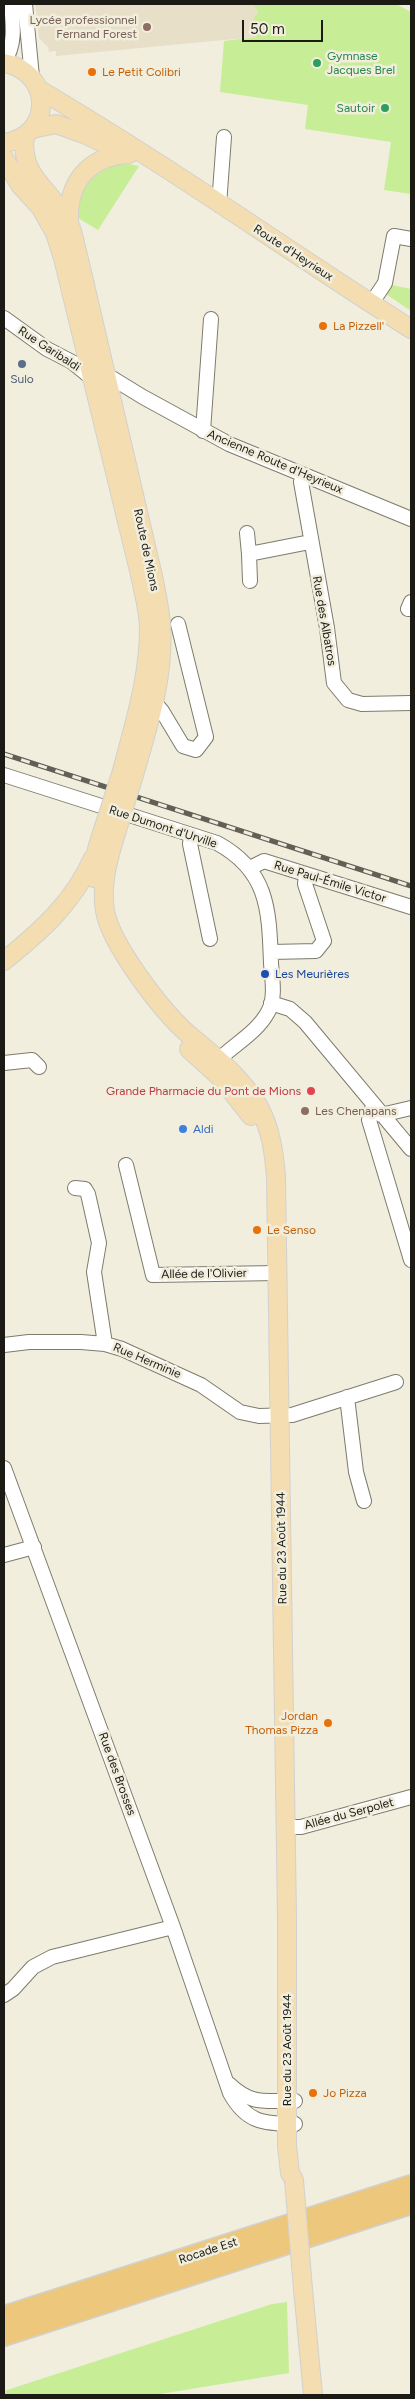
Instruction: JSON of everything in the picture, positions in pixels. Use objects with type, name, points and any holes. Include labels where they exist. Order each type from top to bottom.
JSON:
[{"type":"highway","name":"Rocade Est","points":[[4,2317],[411,2186]]},
{"type":"highway","name":"Rocade Est","points":[[4,2335],[411,2203]]},
{"type":"main road","name":"Route d'Heyrieux","points":[[4,63],[14,65],[36,84],[411,329]]},
{"type":"main road","points":[[29,132],[41,111],[36,84]]},
{"type":"main road","name":"Route d'Heyrieux","points":[[4,143],[16,140],[29,132],[56,124],[84,134],[175,176]]},
{"type":"main road","name":"Route de Mions","points":[[29,132],[25,159],[29,171],[51,195],[69,223]]},
{"type":"main road","name":"Route de Mions","points":[[104,842],[128,773],[161,660],[161,624],[153,576],[105,400],[69,223],[68,207],[76,183],[90,166],[106,158],[129,154]]},
{"type":"main road","name":"Route de Mions","points":[[4,158],[20,185],[41,208],[55,233],[100,377]]},
{"type":"main road","points":[[4,961],[36,935],[72,896],[104,842]]},
{"type":"main road","name":"Rue du 23 Août 1944","points":[[104,842],[106,911],[126,957],[154,998],[220,1069],[241,1081],[267,1123],[274,1147],[278,1273],[291,2101],[290,2173],[294,2180],[302,2289],[314,2395]]},
{"type":"street","points":[[4,63],[10,53],[14,34],[11,4]]},
{"type":"street","points":[[25,4],[36,84]]},
{"type":"street","points":[[219,205],[224,137]]},
{"type":"street","points":[[371,304],[385,283],[394,236],[411,239]]},
{"type":"street","name":"Rue Garibaldi","points":[[4,318],[47,350],[100,377]]},
{"type":"street","points":[[202,431],[211,318]]},
{"type":"street","name":"Ancienne Route d'Heyrieux","points":[[100,377],[142,397],[202,431],[411,519]]},
{"type":"street","points":[[105,400],[142,397]]},
{"type":"street","name":"Rue des Albatros","points":[[303,475],[301,482],[310,542],[327,628],[334,683],[348,700],[362,704],[411,703]]},
{"type":"street","points":[[247,533],[250,581]]},
{"type":"street","points":[[249,554],[310,542]]},
{"type":"street","points":[[149,696],[183,746],[196,750],[206,737],[178,624]]},
{"type":"street","name":"Rue Dumont d'Urville","points":[[4,775],[217,843],[235,853],[250,868],[264,896],[268,913],[271,952],[271,1003]]},
{"type":"street","points":[[191,835],[190,844],[210,939]]},
{"type":"street","name":"Rue Paul-Émile Victor","points":[[250,868],[264,861],[411,907]]},
{"type":"street","points":[[271,952],[316,951],[324,941],[305,884],[306,874]]},
{"type":"street","points":[[220,1069],[264,1018],[271,1003],[290,1008],[305,1022],[411,1149]]},
{"type":"street","points":[[4,1063],[32,1060],[40,1067]]},
{"type":"street","points":[[411,1108],[377,1110],[369,1120],[411,1260]]},
{"type":"street","name":"Allée de l'Olivier","points":[[126,1165],[153,1275],[278,1273]]},
{"type":"street","points":[[75,1188],[85,1189],[88,1194],[99,1243],[94,1272],[105,1344]]},
{"type":"street","name":"Rue Herminie","points":[[4,1345],[55,1342],[105,1344],[122,1348],[201,1385],[240,1412],[260,1416],[292,1415],[396,1382]]},
{"type":"street","points":[[347,1398],[356,1472],[364,1501]]},
{"type":"street","name":"Rue des Brosses","points":[[4,1468],[173,1927],[230,2094],[244,2114],[261,2121],[291,2124]]},
{"type":"street","points":[[4,1555],[34,1547]]},
{"type":"street","name":"Allée du Serpolet","points":[[286,1827],[301,1827],[411,1797]]},
{"type":"street","points":[[4,1995],[13,1989],[33,1967],[52,1957],[173,1927]]},
{"type":"street","name":"Rue des Brosses","points":[[227,2081],[240,2095],[250,2100],[291,2101]]},
{"type":"shaded area","name":"Lycée professionnel Fernand Forest","points":[[35,4],[286,4],[254,18],[256,37],[56,56],[56,51],[49,52],[48,47],[39,38]]},
{"type":"green space","name":"Gymnase Jacques Brel","points":[[255,4],[396,4],[411,12],[411,194],[384,190],[391,142],[305,129],[308,105],[220,92],[224,41],[256,37],[254,18],[259,11],[253,6]]},
{"type":"green space","points":[[124,163],[139,166],[98,230],[78,218],[77,210],[80,194],[94,173],[101,168]]},
{"type":"green space","points":[[392,285],[411,289],[411,311],[386,294]]},
{"type":"green space","points":[[287,2302],[289,2373],[154,2395],[4,2395],[4,2391],[272,2304]]},
{"type":"railway","points":[[4,754],[411,886]]},
{"type":"place","name":"Lycée professionnel Fernand Forest","points":[[147,27]]},
{"type":"place","name":"Gymnase Jacques Brel","points":[[317,63]]},
{"type":"place","name":"Le Petit Colibri","points":[[92,72]]},
{"type":"place","name":"Sautoir","points":[[385,108]]},
{"type":"place","name":"La Pizzell'","points":[[323,326]]},
{"type":"place","name":"Sulo","points":[[22,364]]},
{"type":"place","name":"Les Meurières","points":[[265,974]]},
{"type":"place","name":"Grande Pharmacie du Pont de Mions","points":[[311,1091]]},
{"type":"place","name":"Les Chenapans","points":[[305,1111]]},
{"type":"place","name":"Aldi","points":[[183,1129]]},
{"type":"place","name":"Le Senso","points":[[257,1230]]},
{"type":"place","name":"Jordan Thomas Pizza","points":[[328,1723]]},
{"type":"place","name":"Jo Pizza","points":[[313,2093]]}]
